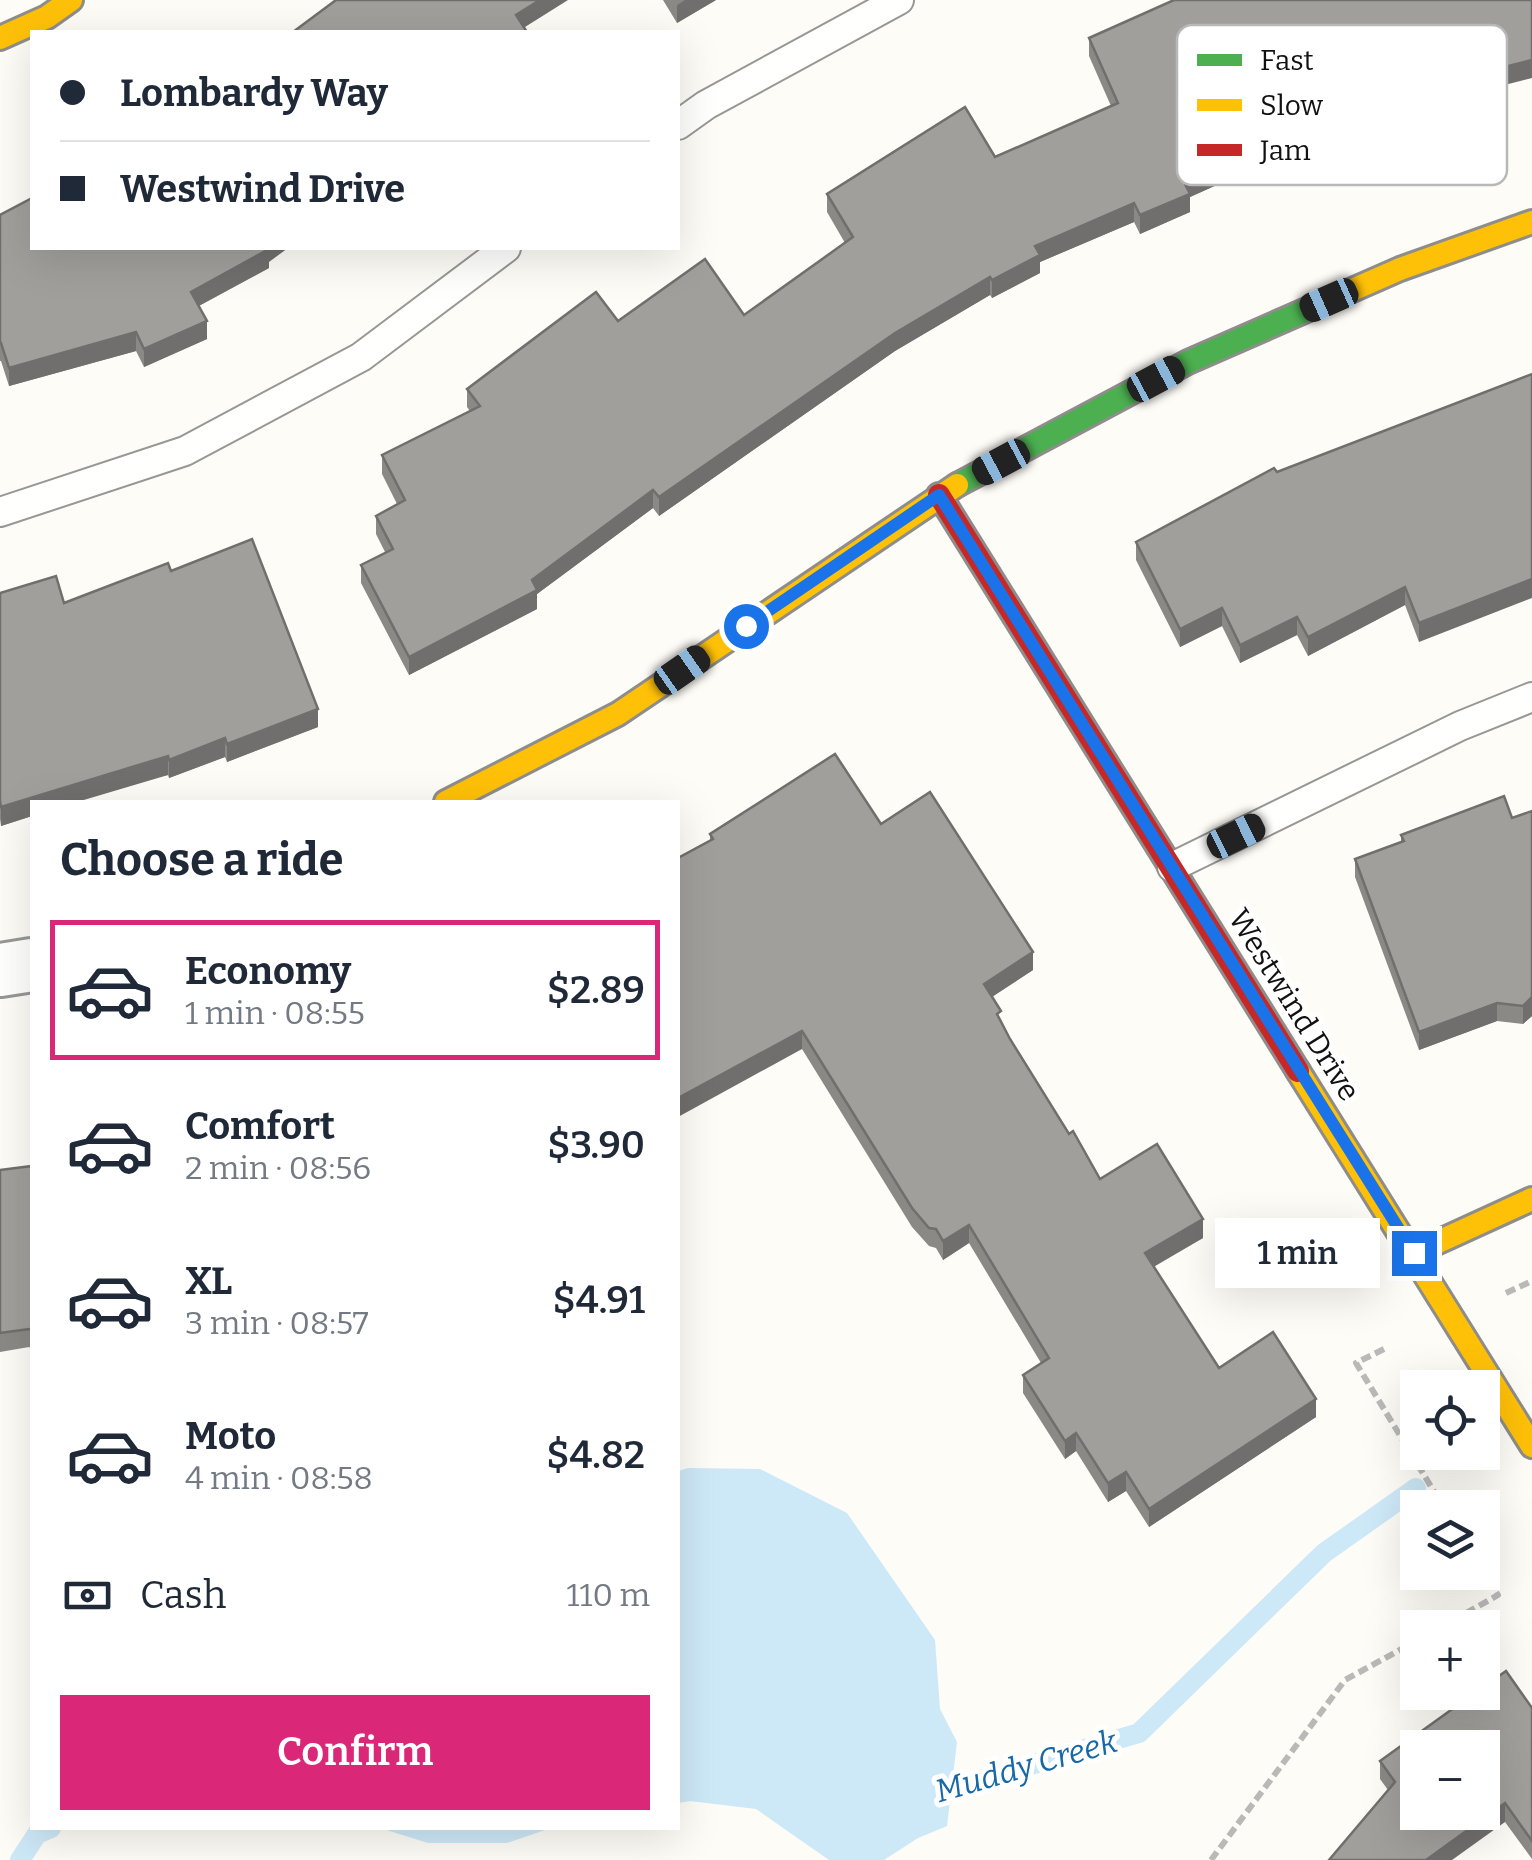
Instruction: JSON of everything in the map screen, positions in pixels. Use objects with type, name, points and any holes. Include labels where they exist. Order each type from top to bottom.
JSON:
[{"type":"street","points":[[0,38],[47,17],[71,0]]},
{"type":"street","points":[[450,800],[618,714],[939,495],[1188,362],[1400,269],[1532,222]]},
{"type":"street","name":"Westwind Drive","points":[[939,495],[1532,1446]]},
{"type":"street","points":[[0,970],[30,965]]},
{"type":"street","points":[[1414,1253],[1532,1199]]},
{"type":"lane","points":[[680,124],[706,104],[898,0]]},
{"type":"lane","points":[[0,512],[203,442],[361,356],[503,250]]},
{"type":"lane","points":[[1172,867],[1460,726],[1532,697]]},
{"type":"path","points":[[1498,1297],[1532,1281]]},
{"type":"path","points":[[1384,1350],[1356,1362],[1433,1490]]},
{"type":"path","points":[[1472,1610],[1498,1595],[1495,1590]]},
{"type":"path","points":[[1211,1860],[1346,1680],[1400,1650]]},
{"type":"water","points":[[760,1469],[847,1513],[935,1640],[940,1709],[957,1742],[947,1826],[918,1838],[884,1860],[829,1860],[756,1809],[680,1803],[680,1470]]},
{"type":"water","points":[[386,1830],[545,1830],[507,1843],[428,1843]]},
{"type":"building","points":[[336,0],[540,0],[516,15],[526,30],[296,30]]},
{"type":"building","points":[[1174,0],[1532,0],[1532,60],[1507,66],[1507,25],[1177,25],[1177,185],[1186,185],[1190,194],[1140,215],[1134,203],[1035,246],[1040,255],[992,280],[990,277],[895,333],[659,497],[653,490],[532,580],[537,590],[409,657],[361,565],[393,549],[376,516],[405,500],[382,455],[480,406],[467,389],[596,292],[618,321],[705,259],[744,315],[853,237],[827,194],[965,107],[995,157],[1118,103],[1089,38]]},
{"type":"building","points":[[30,199],[30,250],[267,250],[191,292],[207,321],[144,349],[136,332],[9,368],[0,343],[0,215]]},
{"type":"building","points":[[1532,374],[1532,579],[1419,623],[1405,587],[1308,637],[1297,617],[1240,645],[1222,608],[1180,629],[1136,542],[1274,468],[1277,472]]},
{"type":"building","points":[[252,539],[318,709],[227,744],[225,738],[169,760],[168,756],[1,807],[0,593],[56,576],[64,603],[168,563],[171,571]]},
{"type":"building","points":[[835,754],[881,824],[930,792],[1033,952],[984,984],[1001,1011],[997,1014],[1010,1039],[1069,1134],[1073,1131],[1100,1179],[1157,1144],[1203,1219],[1145,1253],[1219,1368],[1273,1332],[1316,1399],[1149,1509],[1126,1472],[1108,1483],[1076,1433],[1065,1441],[1023,1375],[1049,1358],[969,1225],[943,1241],[936,1229],[929,1228],[912,1208],[802,1031],[680,1097],[680,857],[713,839],[710,834]]},
{"type":"building","points":[[1504,796],[1512,818],[1532,811],[1532,997],[1523,1006],[1497,1003],[1419,1032],[1355,859],[1404,841],[1401,835]]},
{"type":"building","points":[[30,1166],[30,1330],[0,1333],[0,1170]]},
{"type":"building","points":[[1506,1671],[1532,1708],[1532,1841],[1505,1803],[1500,1807],[1500,1730],[1423,1730],[1451,1710],[1500,1710],[1500,1675]]},
{"type":"building","points":[[1400,1747],[1400,1830],[1468,1830],[1426,1860],[1329,1860],[1395,1782],[1380,1761]]},
{"type":"waterway","name":"Muddy Creek","points":[[926,1796],[1139,1733],[1324,1553],[1416,1488]]},
{"type":"waterway","name":"Muddy Creek","points":[[20,1860],[37,1834],[46,1830]]},
{"type":"traffic: fast","points":[[957,485],[1188,362],[1334,298]]},
{"type":"traffic: slow","points":[[0,38],[47,17],[71,0]]},
{"type":"traffic: slow","points":[[1334,298],[1400,269],[1532,222]]},
{"type":"traffic: slow","points":[[450,800],[618,714],[957,485]]},
{"type":"traffic: slow","points":[[1298,1071],[1532,1446]]},
{"type":"traffic: slow","points":[[1414,1253],[1532,1199]]},
{"type":"traffic: jam","points":[[939,495],[1298,1071]]},
{"type":"route","points":[[746,626],[939,495],[1414,1253]]}]
